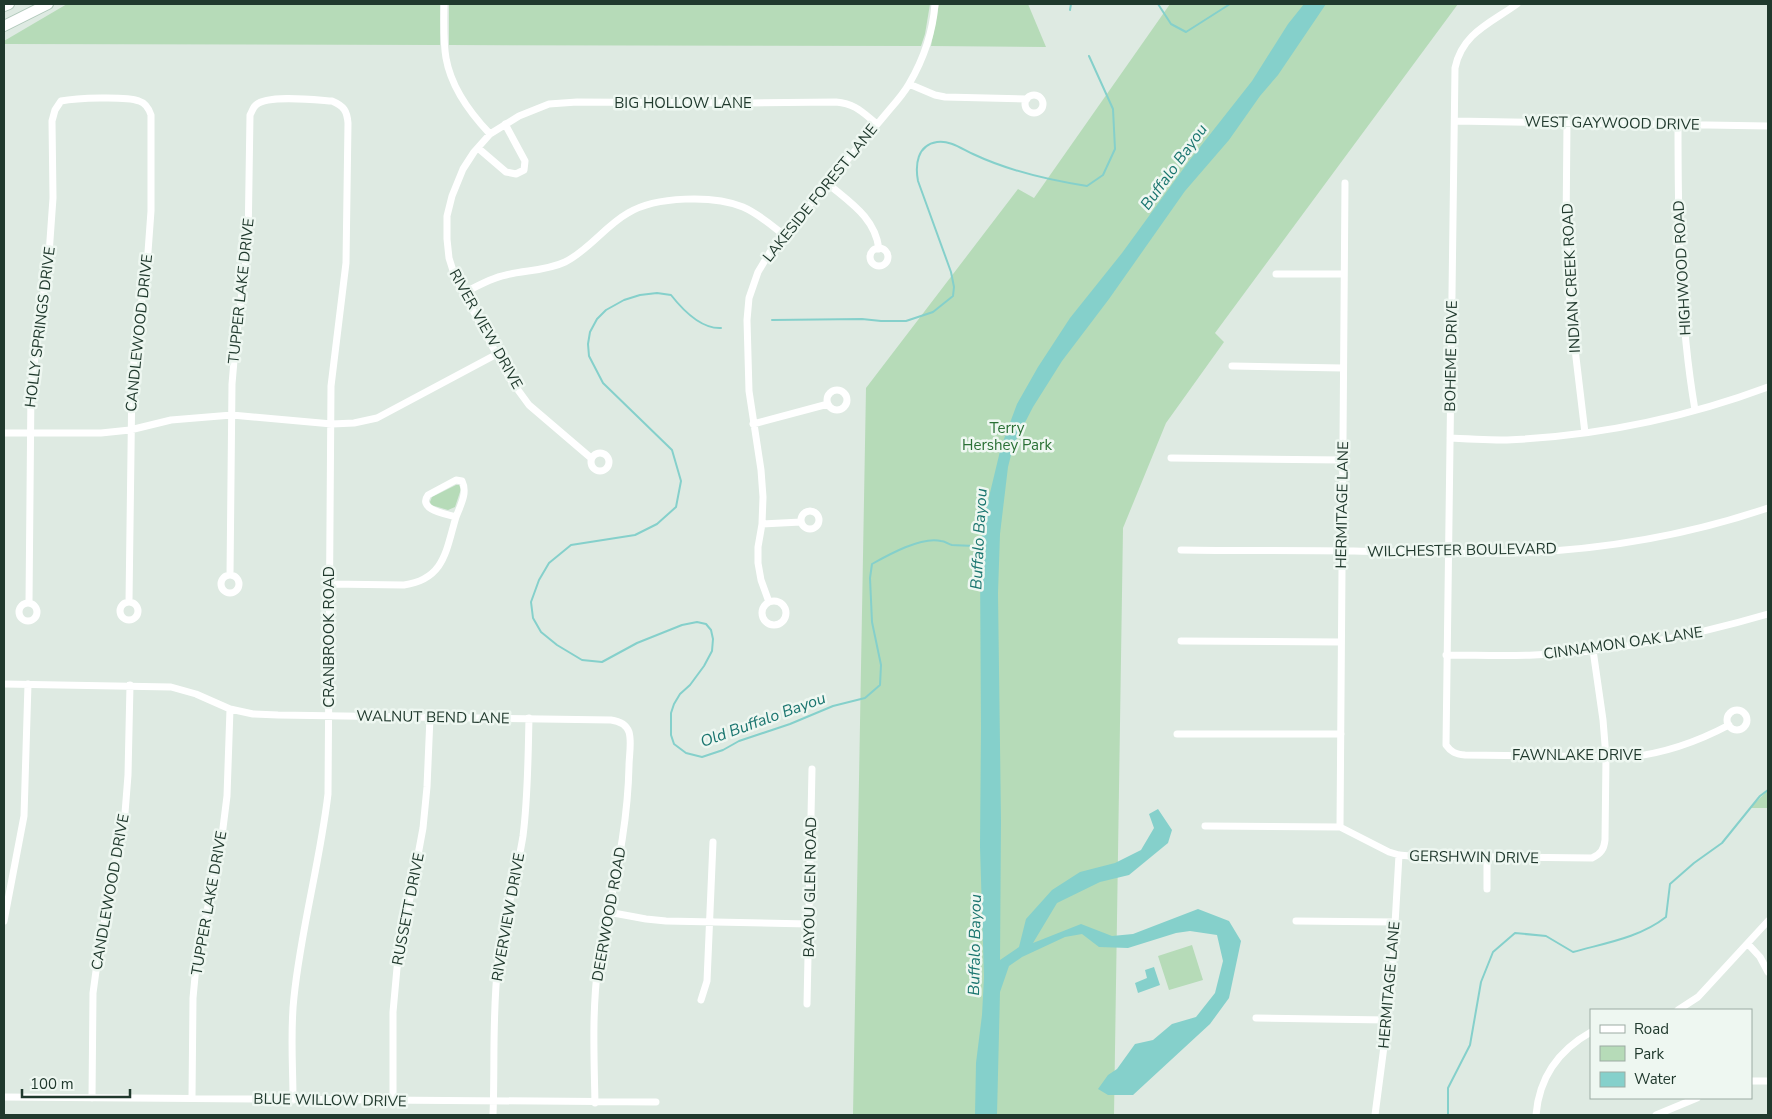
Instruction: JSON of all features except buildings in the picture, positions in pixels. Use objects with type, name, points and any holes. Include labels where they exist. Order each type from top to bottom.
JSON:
[{"type":"main road","points":[[4,6],[9,4]]},
{"type":"main road","points":[[4,26],[48,4]]},
{"type":"street","points":[[444,4],[446,58],[453,83],[464,102],[490,134]]},
{"type":"street","name":"LAKESIDE FOREST LANE","points":[[769,602],[761,580],[758,563],[763,497],[762,470],[749,391],[747,320],[749,298],[758,272],[784,235],[909,84],[927,45],[934,17],[935,4]]},
{"type":"street","name":"BOHEME DRIVE","points":[[1445,722],[1455,68],[1462,47],[1473,34],[1516,4]]},
{"type":"street","points":[[909,84],[935,95],[946,97],[1027,99]]},
{"type":"street","name":"HOLLY SPRINGS DRIVE","points":[[28,602],[32,378],[46,283],[52,225],[52,121],[55,110],[61,102],[73,99],[109,99]]},
{"type":"street","name":"CANDLEWOOD DRIVE","points":[[109,99],[141,101],[148,106],[151,115],[151,211],[148,252],[132,377],[129,602]]},
{"type":"street","name":"TUPPER LAKE DRIVE","points":[[230,575],[234,348],[248,244],[250,115],[255,105],[264,100],[274,99],[326,100],[341,105],[347,112],[348,172]]},
{"type":"street","name":"BIG HOLLOW LANE","points":[[490,134],[519,116],[549,104],[577,102],[836,102],[857,108],[876,124]]},
{"type":"street","name":"WEST GAYWOOD DRIVE","points":[[1455,121],[1768,126]]},
{"type":"street","name":"INDIAN CREEK ROAD","points":[[1567,123],[1566,230],[1570,307],[1585,433]]},
{"type":"street","points":[[478,148],[506,172],[516,174],[524,170],[525,161],[505,124]]},
{"type":"street","name":"HIGHWOOD ROAD","points":[[1678,124],[1681,281],[1688,360],[1695,410]]},
{"type":"street","name":"RIVER VIEW DRIVE","points":[[490,134],[463,169],[452,196],[447,216],[449,258],[455,278],[510,379],[529,405],[591,458]]},
{"type":"street","name":"CRANBROOK ROAD","points":[[293,1100],[294,1000],[299,954],[324,825],[328,794],[331,386],[346,263],[348,172]]},
{"type":"street","points":[[827,183],[861,212],[873,226],[879,248]]},
{"type":"street","name":"HERMITAGE LANE","points":[[1340,827],[1345,183]]},
{"type":"street","points":[[464,293],[506,274],[530,272],[565,262],[627,213],[639,207],[662,202],[710,200],[743,207],[760,216],[784,235]]},
{"type":"street","points":[[1276,274],[1344,274]]},
{"type":"street","points":[[4,434],[76,434],[130,430],[171,420],[232,415],[332,424],[354,423],[376,418],[497,354]]},
{"type":"street","points":[[1232,366],[1343,368]]},
{"type":"street","points":[[1450,438],[1505,440],[1585,433],[1626,427],[1721,403],[1768,386]]},
{"type":"street","points":[[754,424],[828,404]]},
{"type":"street","points":[[1171,458],[1343,460]]},
{"type":"street","points":[[329,584],[404,585],[417,583],[427,578],[436,571],[444,560],[465,493],[465,487],[462,482],[456,480],[428,495],[425,499],[429,508],[456,517]]},
{"type":"street","name":"WILCHESTER BOULEVARD","points":[[1181,550],[1510,553],[1598,546],[1690,530],[1768,508]]},
{"type":"street","points":[[762,524],[801,522]]},
{"type":"street","name":"CINNAMON OAK LANE","points":[[1446,655],[1534,655],[1593,650],[1722,628],[1768,614]]},
{"type":"street","points":[[1181,641],[1341,642]]},
{"type":"street","points":[[1593,650],[1606,757]]},
{"type":"street","name":"WALNUT BEND LANE","points":[[4,684],[170,687],[196,694],[230,709],[253,714],[278,716],[611,720],[620,721],[626,726]]},
{"type":"street","points":[[4,921],[24,816],[28,684]]},
{"type":"street","name":"CANDLEWOOD DRIVE","points":[[92,1098],[93,993],[99,949],[125,813],[128,776],[130,686]]},
{"type":"street","name":"TUPPER LAKE DRIVE","points":[[192,1098],[196,966],[222,836],[227,796],[230,709]]},
{"type":"street","name":"RUSSETT DRIVE","points":[[393,1101],[393,1012],[397,968],[423,828],[428,786],[430,717]]},
{"type":"street","name":"RIVERVIEW DRIVE","points":[[494,1115],[495,1000],[501,945],[516,874],[525,818],[528,718]]},
{"type":"street","name":"FAWNLAKE DRIVE","points":[[1445,722],[1446,745],[1456,754],[1606,757],[1662,752],[1681,747],[1729,725]]},
{"type":"street","name":"DEERWOOD ROAD","points":[[595,1103],[595,997],[598,966],[627,811],[630,742],[626,726]]},
{"type":"street","points":[[1177,734],[1341,734]]},
{"type":"street","name":"GERSHWIN DRIVE","points":[[1205,826],[1340,827],[1399,855],[1586,858],[1598,855],[1604,848],[1606,757]]},
{"type":"street","name":"BAYOU GLEN ROAD","points":[[806,1004],[812,769]]},
{"type":"street","points":[[701,1000],[707,981],[713,842]]},
{"type":"street","name":"HERMITAGE LANE","points":[[1375,1115],[1391,993],[1399,855]]},
{"type":"street","points":[[1487,857],[1487,889]]},
{"type":"street","points":[[608,912],[646,920],[809,924]]},
{"type":"street","points":[[1296,921],[1395,922]]},
{"type":"street","points":[[1680,1009],[1698,997],[1768,921]]},
{"type":"street","points":[[1748,944],[1760,957],[1768,972]]},
{"type":"street","points":[[1256,1018],[1387,1020]]},
{"type":"street","points":[[1536,1115],[1545,1081],[1553,1066],[1563,1052],[1590,1033]]},
{"type":"street","points":[[1752,1081],[1768,1081]]},
{"type":"street","name":"BLUE WILLOW DRIVE","points":[[4,1098],[656,1102]]},
{"type":"street","points":[[1656,1115],[1695,1099]]},
{"type":"green space","points":[[67,4],[440,4],[440,45],[4,44],[4,41]]},
{"type":"green space","points":[[449,4],[930,4],[921,46],[449,45]]},
{"type":"green space","points":[[939,4],[1028,4],[1046,47],[931,46]]},
{"type":"green space","name":"Terry Hershey Park","points":[[1170,4],[1458,4],[1215,333],[1224,342],[1166,423],[1123,528],[1114,1115],[853,1115],[866,388],[1018,189],[1034,198]]},
{"type":"green space","points":[[459,485],[461,489],[455,507],[448,510],[431,505],[432,497]]},
{"type":"green space","points":[[1768,790],[1768,808],[1750,808]]},
{"type":"green space","points":[[1192,945],[1203,980],[1169,990],[1158,956]]},
{"type":"water","points":[[1304,4],[1326,4],[1278,75],[1260,96],[1229,140],[1185,191],[1109,299],[1062,361],[1033,407],[1012,451],[1008,467],[1000,534],[998,593],[1001,821],[1000,960],[1019,947],[1026,919],[1052,890],[1080,872],[1115,863],[1141,850],[1154,828],[1149,814],[1158,809],[1172,830],[1168,843],[1129,875],[1100,882],[1057,903],[1033,943],[1081,924],[1112,936],[1133,934],[1198,909],[1229,921],[1241,941],[1229,998],[1210,1024],[1133,1095],[1108,1095],[1098,1089],[1108,1075],[1117,1069],[1135,1044],[1153,1040],[1172,1024],[1196,1017],[1215,993],[1223,961],[1217,935],[1190,931],[1176,933],[1128,948],[1099,947],[1082,934],[1065,937],[1022,957],[1009,966],[1000,992],[997,1115],[975,1115],[976,1063],[982,1015],[984,977],[980,847],[980,562],[983,522],[1001,447],[1017,404],[1038,367],[1070,318],[1122,253],[1189,161],[1252,81],[1288,24]]},
{"type":"water","points":[[1154,967],[1160,985],[1138,993],[1135,983],[1147,978],[1145,970]]},
{"type":"waterway","name":"Old Buffalo Bayou","points":[[1070,10],[1071,4]]},
{"type":"waterway","name":"Old Buffalo Bayou","points":[[1158,4],[1171,24],[1186,32],[1230,4]]},
{"type":"waterway","name":"Old Buffalo Bayou","points":[[772,320],[862,319],[906,321],[933,312],[953,296],[954,287],[951,272],[918,181],[917,162],[921,151],[930,144],[937,142],[951,144],[1015,170],[1072,184],[1087,186],[1103,175],[1115,149],[1113,109],[1089,56]]},
{"type":"waterway","name":"Old Buffalo Bayou","points":[[721,328],[699,322],[686,312],[671,295],[657,293],[640,295],[624,300],[606,310],[597,319],[590,332],[589,356],[603,383],[672,450],[681,481],[676,507],[657,524],[635,535],[571,545],[549,563],[539,580],[531,602],[533,618],[541,632],[557,645],[582,660],[602,662],[637,643],[682,625],[697,622],[706,624],[711,630],[713,639],[712,651],[704,666],[674,704],[671,713],[671,735],[674,744],[686,753],[702,757],[833,706],[865,698],[880,685],[881,665],[872,622],[870,578],[872,564],[905,547],[924,541],[942,541],[952,545],[983,548]]},
{"type":"waterway","points":[[1448,1115],[1448,1088],[1470,1045],[1481,982],[1493,952],[1515,933],[1546,936],[1573,952],[1633,935],[1656,924],[1666,917],[1670,884],[1694,863],[1722,843],[1760,796],[1768,790]]},
{"type":"water label","name":"Buffalo Bayou","points":[[1174,167]]},
{"type":"water label","name":"Buffalo Bayou","points":[[979,539]]},
{"type":"water label","name":"Buffalo Bayou","points":[[975,945]]}]
